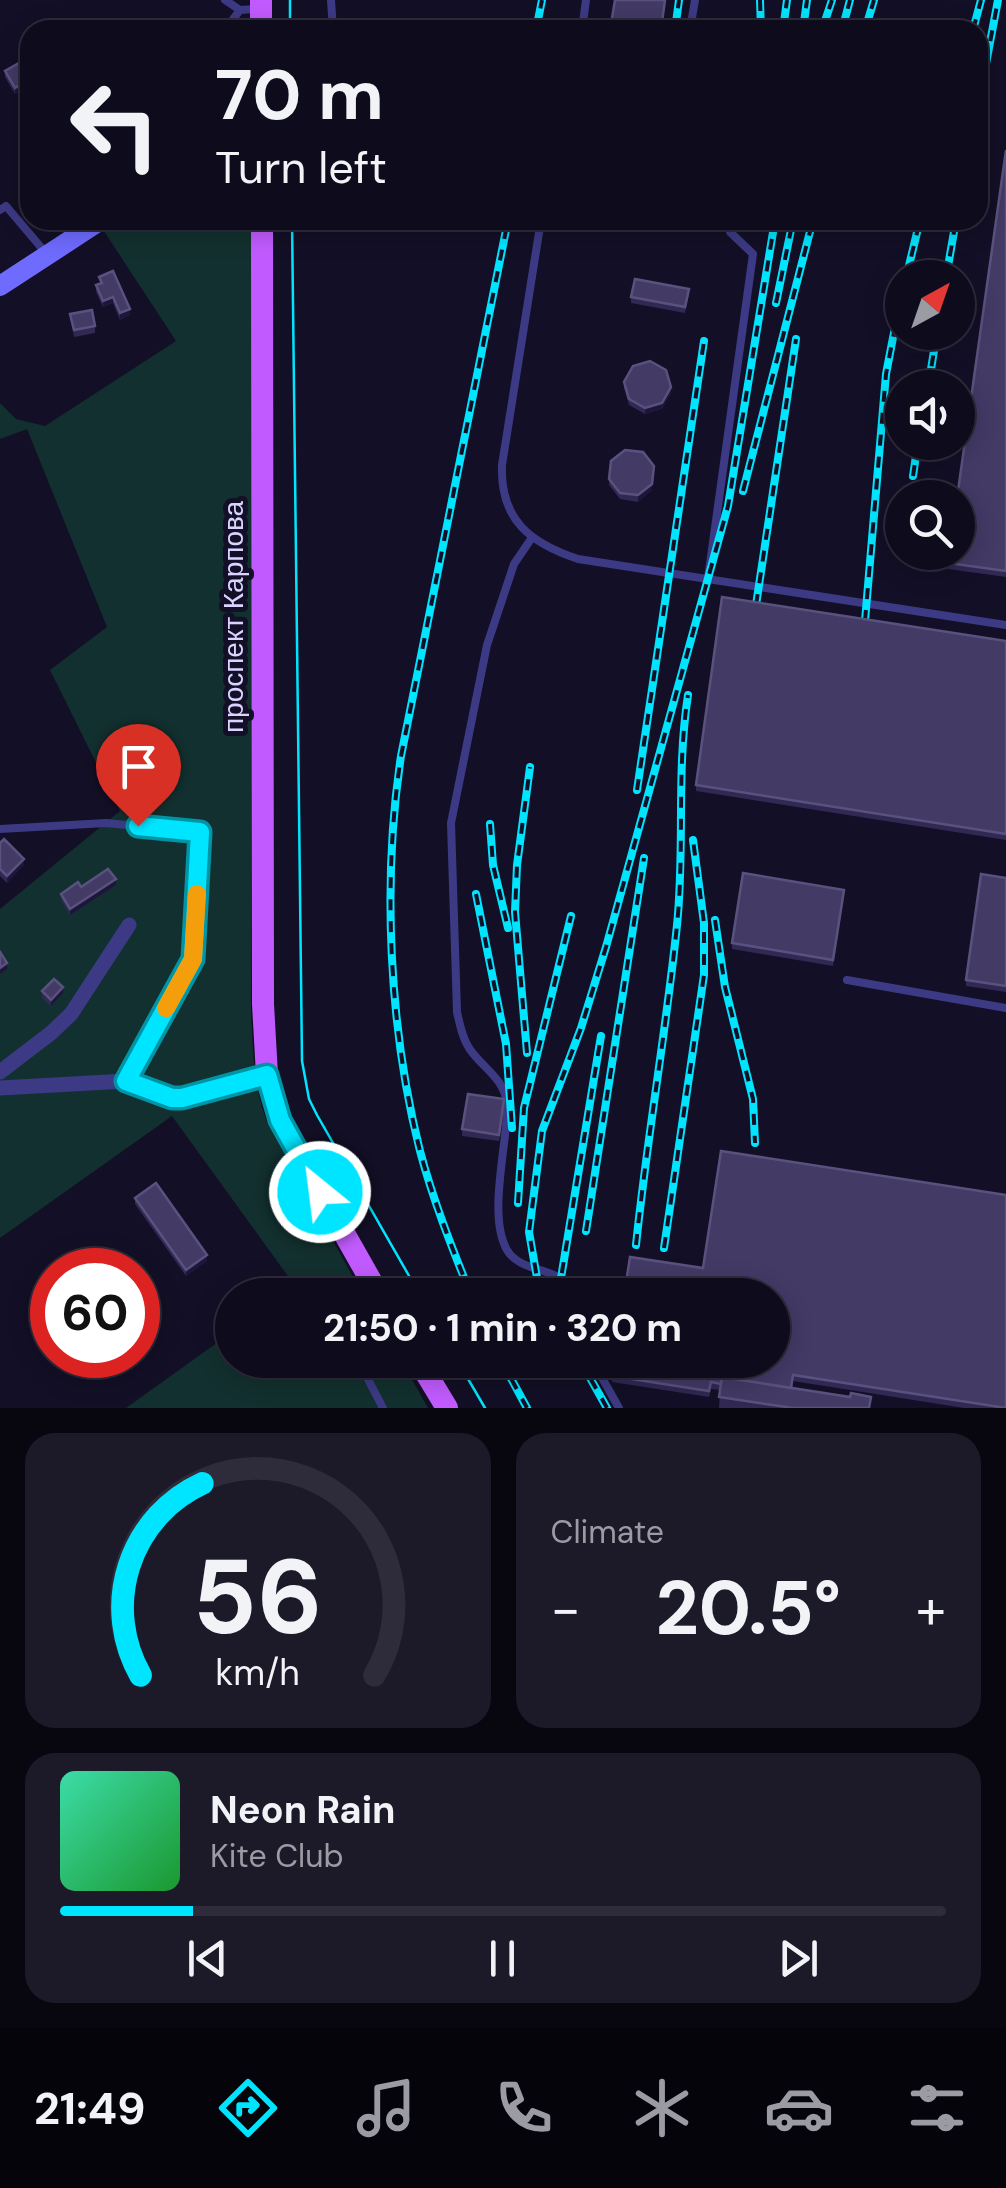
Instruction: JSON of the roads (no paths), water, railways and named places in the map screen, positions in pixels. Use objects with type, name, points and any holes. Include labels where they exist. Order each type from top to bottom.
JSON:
[{"type":"main road","points":[[0,286],[86,230]]},
{"type":"main road","name":"проспект Карпова","points":[[262,230],[267,1075],[280,1120],[369,1278]]},
{"type":"main road","points":[[429,1378],[447,1408]]},
{"type":"street","points":[[0,1072],[71,1014],[129,926]]},
{"type":"street","points":[[0,1088],[126,1081],[182,1098],[267,1075]]},
{"type":"lane","points":[[225,0],[256,12]]},
{"type":"lane","points":[[0,210],[6,206],[20,222]]},
{"type":"lane","points":[[27,230],[48,255]]},
{"type":"lane","points":[[539,230],[501,490],[509,510],[531,539],[578,558],[1006,624]]},
{"type":"lane","points":[[708,578],[753,254],[730,230]]},
{"type":"lane","points":[[531,539],[514,564],[487,645],[451,823],[456,1012],[470,1052],[494,1076],[507,1102],[499,1180],[504,1247],[514,1260],[561,1278]]},
{"type":"lane","points":[[0,829],[106,823],[200,832],[193,959],[126,1081]]},
{"type":"lane","points":[[847,980],[1006,1008]]},
{"type":"lane","points":[[367,1378],[383,1408]]},
{"type":"lane","points":[[602,1378],[619,1408]]},
{"type":"tram line","points":[[290,0],[290,20]]},
{"type":"tram line","points":[[292,230],[302,1061],[309,1099],[410,1278]]},
{"type":"tram line","points":[[468,1378],[485,1408]]},
{"type":"railway","points":[[538,20],[542,0]]},
{"type":"railway","points":[[676,20],[679,0]]},
{"type":"railway","points":[[760,0],[761,20]]},
{"type":"railway","points":[[784,20],[787,0]]},
{"type":"railway","points":[[804,20],[807,0]]},
{"type":"railway","points":[[825,20],[832,0]]},
{"type":"railway","points":[[845,20],[850,0]]},
{"type":"railway","points":[[868,20],[874,0]]},
{"type":"railway","points":[[976,20],[981,0]]},
{"type":"railway","points":[[988,53],[998,0]]},
{"type":"railway","points":[[464,1278],[431,1188],[410,1104],[395,1005],[390,903],[401,756],[506,230]]},
{"type":"railway","points":[[537,1278],[529,1232],[542,1131],[606,947],[728,506],[773,230]]},
{"type":"railway","points":[[776,303],[791,230]]},
{"type":"railway","points":[[743,491],[810,230]]},
{"type":"railway","points":[[910,260],[918,230]]},
{"type":"railway","points":[[949,260],[954,230]]},
{"type":"railway","points":[[756,605],[796,339]]},
{"type":"railway","points":[[637,790],[704,341]]},
{"type":"railway","points":[[865,621],[891,350]]},
{"type":"railway","points":[[931,370],[934,350]]},
{"type":"railway","points":[[913,476],[915,460]]},
{"type":"railway","points":[[636,1245],[677,925],[682,753],[688,695]]},
{"type":"railway","points":[[527,1053],[515,912],[530,767]]},
{"type":"railway","points":[[490,824],[493,865],[508,928]]},
{"type":"railway","points":[[664,1248],[704,975],[704,923],[693,840]]},
{"type":"railway","points":[[586,1231],[644,858]]},
{"type":"railway","points":[[476,894],[506,1044],[512,1128]]},
{"type":"railway","points":[[518,1203],[524,1108],[571,916]]},
{"type":"railway","points":[[715,920],[725,987],[753,1099],[755,1143]]},
{"type":"railway","points":[[561,1278],[601,1036]]},
{"type":"railway","points":[[511,1378],[527,1408]]},
{"type":"railway","points":[[590,1378],[607,1408]]}]
